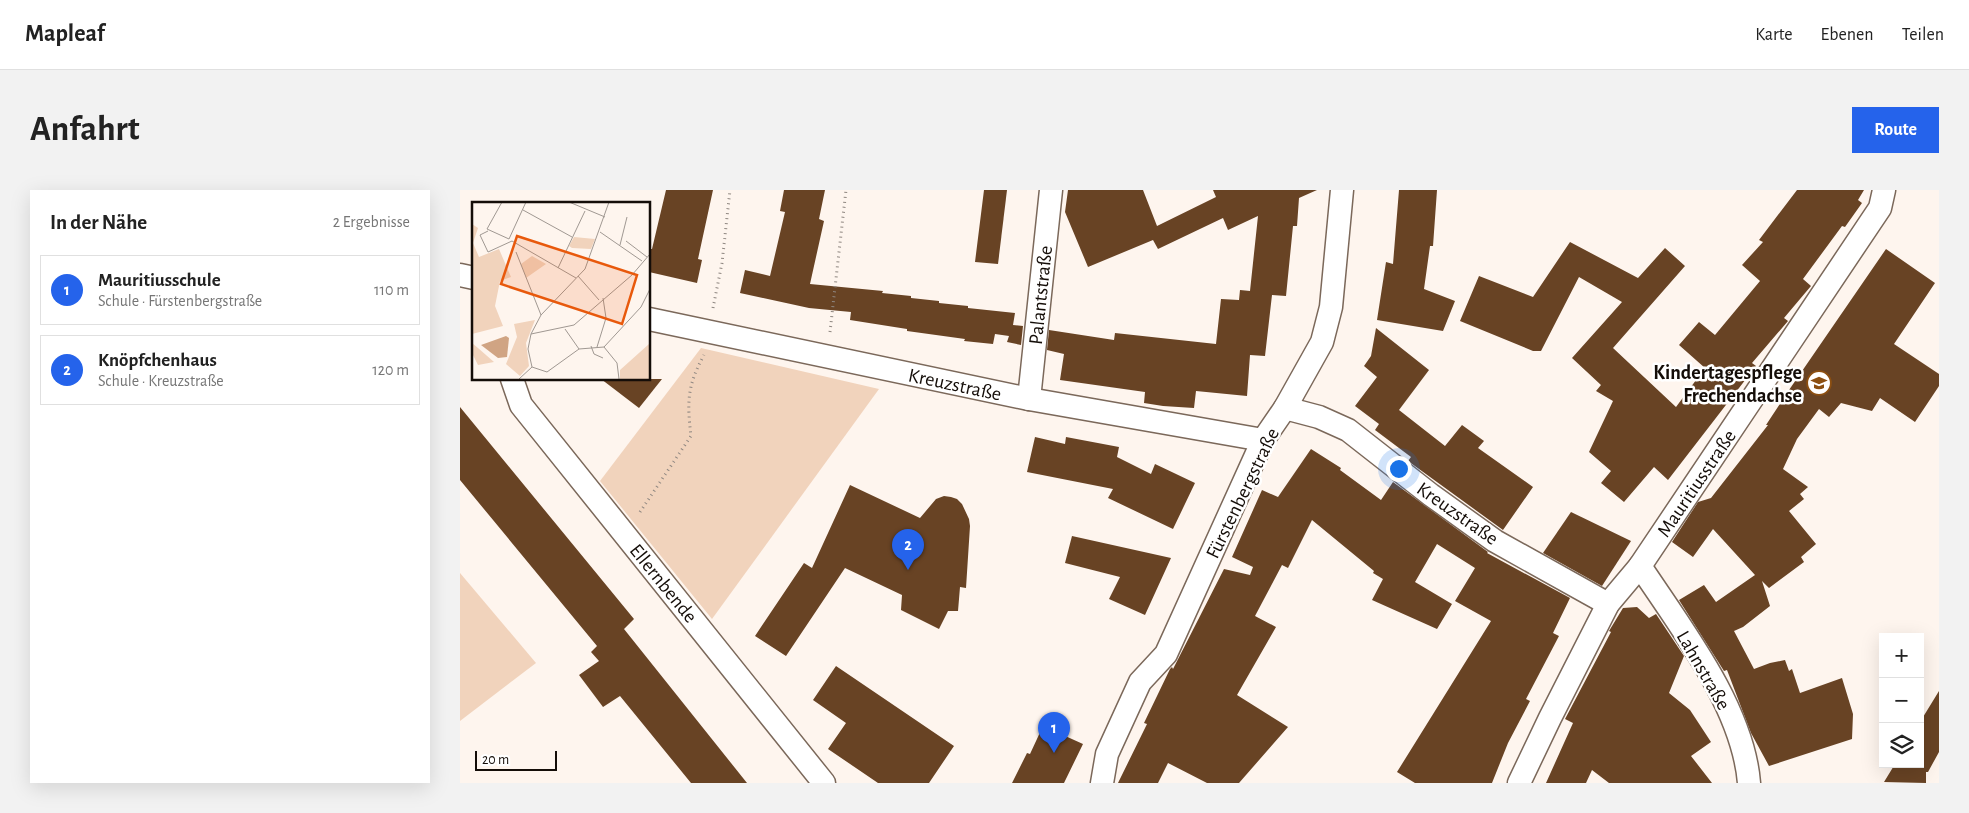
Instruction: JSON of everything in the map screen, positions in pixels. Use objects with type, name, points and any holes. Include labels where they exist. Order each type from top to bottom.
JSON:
[{"type":"street","name":"Palantstraße","points":[[1028,400],[1051,190]]},
{"type":"street","name":"Fürstenbergstraße","points":[[1102,783],[1107,754],[1140,682],[1166,654],[1263,440],[1285,408],[1322,342],[1331,307],[1342,190]]},
{"type":"street","name":"Mauritiusstraße","points":[[1519,783],[1608,604],[1640,566],[1880,208],[1884,190]]},
{"type":"street","name":"Kreuzstraße","points":[[650,319],[1028,400],[1263,440]]},
{"type":"street","name":"Ellernbende","points":[[512,380],[521,405],[824,783]]},
{"type":"street","name":"Kreuzstraße","points":[[1285,408],[1319,417],[1348,430],[1431,495],[1495,541],[1608,604]]},
{"type":"street","name":"Lahnstraße","points":[[1640,566],[1709,672],[1738,735],[1749,783]]},
{"type":"path","points":[[624,534],[692,436],[688,410],[689,388],[707,350],[708,332],[722,263],[730,190]]},
{"type":"path","points":[[827,357],[846,190]]},
{"type":"shaded area","points":[[701,348],[879,389],[712,619],[600,481]]},
{"type":"shaded area","points":[[460,573],[536,663],[460,721]]},
{"type":"building","points":[[666,190],[713,190],[698,259],[702,260],[697,283],[650,272],[650,249],[652,249]]},
{"type":"building","points":[[784,190],[825,190],[819,219],[824,221],[810,284],[883,291],[882,293],[911,296],[911,298],[939,301],[939,303],[968,306],[968,308],[1015,313],[1013,325],[1023,326],[1021,345],[1007,342],[1009,336],[995,334],[993,344],[907,331],[907,329],[850,320],[851,312],[809,308],[740,293],[745,270],[770,276],[785,212],[780,211]]},
{"type":"building","points":[[984,190],[1007,190],[998,264],[975,262]]},
{"type":"building","points":[[1068,190],[1143,190],[1157,226],[1216,197],[1213,190],[1317,190],[1299,198],[1297,226],[1293,226],[1286,296],[1272,295],[1265,356],[1250,355],[1247,396],[1196,391],[1194,408],[1163,406],[1144,403],[1145,392],[1060,380],[1064,354],[1047,350],[1049,330],[1114,340],[1115,333],[1216,344],[1221,299],[1239,300],[1240,290],[1250,291],[1258,216],[1228,230],[1223,218],[1158,249],[1153,240],[1088,267],[1065,212]]},
{"type":"building","points":[[1399,190],[1437,190],[1433,246],[1430,246],[1424,289],[1455,301],[1443,331],[1377,320],[1386,262],[1393,264]]},
{"type":"building","points":[[1797,190],[1864,190],[1858,200],[1862,203],[1845,227],[1842,226],[1803,279],[1811,286],[1784,318],[1788,321],[1752,363],[1756,366],[1668,480],[1654,467],[1624,502],[1601,483],[1611,471],[1589,452],[1613,401],[1596,391],[1601,385],[1572,358],[1622,302],[1579,277],[1541,351],[1533,351],[1460,321],[1479,276],[1533,297],[1570,242],[1638,278],[1665,248],[1685,266],[1613,348],[1676,407],[1705,368],[1679,345],[1699,322],[1715,335],[1760,281],[1742,265],[1763,242],[1759,240]]},
{"type":"building","points":[[1886,249],[1935,283],[1894,344],[1939,374],[1939,386],[1915,422],[1880,398],[1872,411],[1841,403],[1829,417],[1819,409],[1797,439],[1783,469],[1808,487],[1800,494],[1804,499],[1789,511],[1816,544],[1801,557],[1804,562],[1769,588],[1762,581],[1770,606],[1743,627],[1734,631],[1754,669],[1785,660],[1789,671],[1792,669],[1800,693],[1842,678],[1853,714],[1852,739],[1769,766],[1751,733],[1727,670],[1724,671],[1679,600],[1704,585],[1716,602],[1755,575],[1713,529],[1693,557],[1672,542],[1698,502],[1711,498],[1768,425],[1766,425],[1789,390]]},
{"type":"building","points":[[1376,328],[1429,370],[1399,410],[1445,446],[1462,425],[1484,441],[1478,448],[1533,487],[1503,530],[1408,461],[1411,457],[1375,430],[1379,424],[1355,406],[1377,377],[1364,366],[1371,356]]},
{"type":"building","points":[[662,379],[639,408],[602,380]]},
{"type":"building","points":[[460,407],[634,619],[624,629],[747,783],[691,783],[620,696],[603,707],[579,675],[599,661],[591,652],[597,646],[460,480]]},
{"type":"building","points":[[1035,437],[1065,444],[1066,437],[1119,447],[1117,457],[1151,474],[1155,464],[1195,483],[1173,529],[1108,498],[1113,489],[1027,472]]},
{"type":"building","points":[[1311,449],[1341,468],[1340,470],[1381,500],[1393,482],[1487,553],[1570,598],[1553,633],[1559,636],[1526,699],[1530,701],[1508,743],[1492,783],[1415,783],[1397,772],[1491,621],[1455,601],[1475,568],[1437,544],[1415,582],[1452,604],[1437,629],[1372,600],[1383,579],[1373,573],[1374,571],[1312,520],[1288,568],[1282,565],[1255,616],[1276,627],[1237,695],[1288,727],[1239,783],[1207,783],[1168,763],[1158,783],[1118,783],[1147,724],[1144,723],[1170,669],[1172,667],[1173,669],[1224,569],[1250,575],[1253,567],[1232,557],[1262,490],[1278,497]]},
{"type":"building","points":[[850,485],[920,518],[936,499],[944,496],[957,499],[962,504],[970,526],[966,588],[960,587],[958,611],[948,611],[939,629],[901,610],[902,595],[845,568],[786,656],[755,636],[804,563],[812,568]]},
{"type":"building","points":[[1571,512],[1631,541],[1602,586],[1543,553]]},
{"type":"building","points":[[1072,536],[1171,558],[1145,615],[1109,599],[1120,577],[1065,563]]},
{"type":"building","points":[[1637,607],[1649,618],[1656,614],[1684,656],[1669,693],[1690,710],[1711,742],[1691,756],[1712,783],[1609,783],[1592,770],[1586,783],[1546,783],[1573,723],[1565,719],[1611,632],[1609,631],[1623,608]]},
{"type":"building","points":[[836,666],[954,746],[929,783],[878,783],[828,749],[846,723],[813,700]]},
{"type":"building","points":[[1939,691],[1939,752],[1928,772],[1926,772],[1926,783],[1884,782],[1893,768],[1924,768],[1924,715]]},
{"type":"building","points":[[1043,726],[1083,744],[1064,783],[1012,783],[1027,753],[1030,754]]},
{"type":"place","name":"Kindertagespflege Frechendachse","points":[[1819,383]]},
{"type":"place","name":"Knöpfchenhaus","points":[[908,570]]},
{"type":"place","name":"Mauritiusschule","points":[[1054,753]]}]
